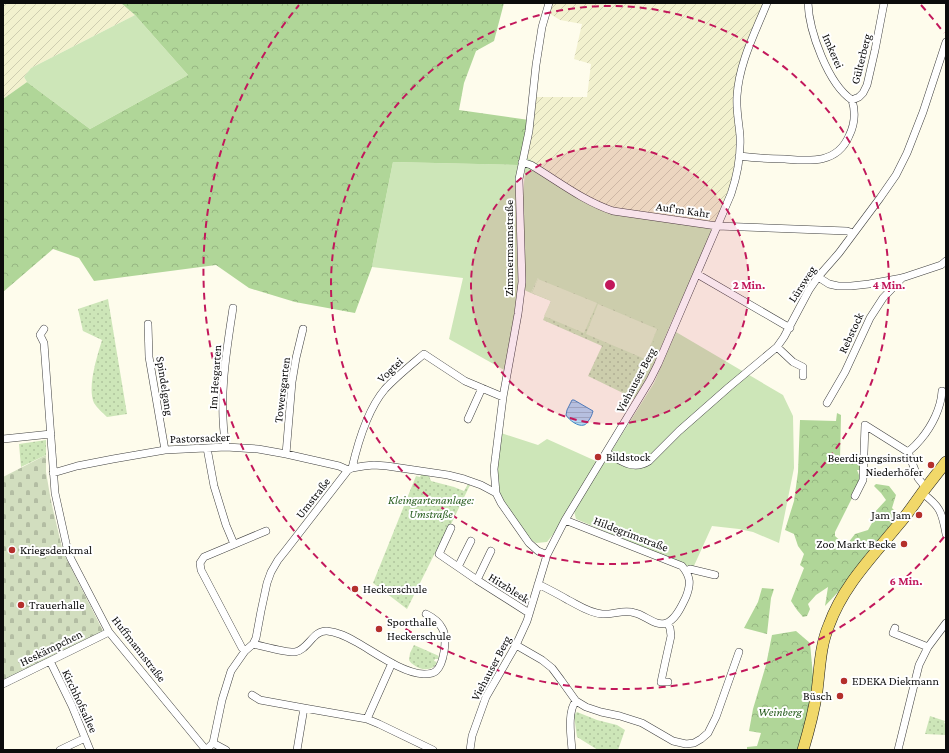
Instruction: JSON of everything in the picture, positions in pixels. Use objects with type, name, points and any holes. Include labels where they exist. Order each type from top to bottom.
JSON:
[{"type":"main road","points":[[804,750],[814,710],[821,649],[835,610],[864,565],[899,524],[946,462]]},
{"type":"street","name":"Zimmermannstraße","points":[[496,493],[494,469],[503,397],[518,314],[522,282],[519,179],[529,131],[538,50],[548,3]]},
{"type":"street","name":"Viehauser Berg","points":[[470,750],[472,736],[486,697],[516,645],[529,614],[547,556],[565,520],[650,380],[734,186],[739,156],[740,137],[737,108],[739,81],[742,65],[748,48],[767,3]]},
{"type":"street","name":"Imkerei","points":[[808,3],[809,19],[819,50],[842,92],[852,100]]},
{"type":"street","name":"Gülterberg","points":[[739,156],[814,161],[826,158],[841,149],[853,128],[855,116],[852,100],[859,97],[867,85],[884,3]]},
{"type":"street","name":"Lürsweg","points":[[607,452],[632,466],[642,465],[649,461],[728,387],[777,347],[790,328],[809,290],[839,253],[896,175],[907,153],[923,112],[946,42]]},
{"type":"street","name":"Auf'm Kahr","points":[[522,162],[531,165],[591,202],[613,211],[717,226],[847,231],[853,233]]},
{"type":"street","points":[[818,277],[829,284],[838,286],[869,284],[902,278],[941,265],[946,261]]},
{"type":"street","points":[[697,274],[790,328]]},
{"type":"street","name":"Rebstock","points":[[828,403],[848,366],[870,318],[884,298],[902,278]]},
{"type":"street","name":"Im Hesgarten","points":[[226,447],[224,425],[225,360],[233,308]]},
{"type":"street","name":"Spindelgang","points":[[148,324],[149,357],[165,450]]},
{"type":"street","name":"Huffmannstraße","points":[[44,329],[40,336],[44,343],[55,493],[71,559],[109,632],[206,750]]},
{"type":"street","name":"Towersgarten","points":[[286,454],[292,382],[303,329]]},
{"type":"street","points":[[777,347],[793,362],[803,367],[803,376]]},
{"type":"street","name":"Vogtei","points":[[350,469],[366,423],[381,394],[395,379],[424,354],[465,381],[503,397]]},
{"type":"street","points":[[468,419],[482,388]]},
{"type":"street","points":[[908,452],[922,438],[932,424],[942,400],[942,391]]},
{"type":"street","points":[[855,496],[863,480],[865,425],[908,452],[924,490],[929,499],[939,510],[943,519],[946,534]]},
{"type":"street","points":[[3,439],[51,434]]},
{"type":"street","name":"Pastorsacker","points":[[53,472],[77,466],[165,450],[226,447],[258,449],[350,469]]},
{"type":"street","points":[[208,448],[214,486],[226,525],[234,544]]},
{"type":"street","points":[[350,469],[374,465],[387,466],[448,475],[481,485],[496,493],[501,503],[529,543],[538,551],[547,556]]},
{"type":"street","name":"Umstraße","points":[[253,644],[256,638],[267,583],[271,572],[278,560],[350,469]]},
{"type":"street","name":"Hildegrimstraße","points":[[565,520],[682,566],[687,571],[690,569],[715,575]]},
{"type":"street","name":"Hitzbleek","points":[[451,528],[439,554],[529,614]]},
{"type":"street","points":[[245,651],[242,648],[199,566],[204,557],[266,531]]},
{"type":"street","points":[[458,567],[471,541]]},
{"type":"street","name":"Hitzbleek","points":[[477,580],[491,551]]},
{"type":"street","points":[[538,584],[589,611],[602,614],[627,611],[641,615],[660,624],[667,623],[674,617],[681,607],[690,584],[687,571]]},
{"type":"street","points":[[206,750],[213,743],[222,700],[231,671],[245,651],[253,644],[288,652],[300,651],[318,634],[328,631],[344,635],[401,668],[414,673],[433,673],[440,667],[445,633],[442,627],[426,614]]},
{"type":"street","points":[[667,623],[670,628],[671,636],[661,682],[668,682]]},
{"type":"street","points":[[898,750],[918,665],[928,647],[946,623]]},
{"type":"street","points":[[895,628],[893,633],[928,647]]},
{"type":"street","name":"Heskämpchen","points":[[3,684],[109,632]]},
{"type":"street","points":[[516,645],[542,660],[552,668],[576,701],[586,707],[642,723],[673,741],[690,747],[708,732],[716,717],[739,652]]},
{"type":"street","name":"Kirchhofsallee","points":[[50,661],[72,706],[90,750]]},
{"type":"street","points":[[367,719],[392,663]]},
{"type":"street","points":[[252,695],[260,700],[367,719],[433,750]]},
{"type":"street","points":[[572,750],[571,710],[576,701]]},
{"type":"street","points":[[297,750],[304,708]]},
{"type":"street","points":[[60,750],[85,738]]},
{"type":"street","points":[[213,743],[226,750]]},
{"type":"green space","points":[[3,3],[121,3],[135,15],[31,68],[24,77],[27,82],[3,99]]},
{"type":"green space","points":[[121,3],[504,3],[494,41],[476,51],[464,83],[459,110],[529,120],[518,165],[393,162],[372,267],[355,313],[295,302],[249,288],[216,265],[94,281],[79,258],[53,249],[3,292],[3,99],[27,82],[90,129],[188,75],[135,15]]},
{"type":"green space","points":[[549,3],[764,3],[739,65],[736,156],[731,183],[714,228],[605,211],[525,156],[534,97],[587,97],[591,64],[574,59],[582,24],[560,20],[547,12]]},
{"type":"green space","points":[[135,15],[188,75],[90,129],[27,82],[24,77],[31,68]]},
{"type":"green space","points":[[525,156],[605,211],[714,228],[670,325],[648,379],[635,399],[625,394],[637,383],[645,367],[538,278],[531,293],[524,290],[523,198]]},
{"type":"green space","points":[[393,162],[518,165],[520,274],[506,371],[449,339],[463,278],[372,267]]},
{"type":"green space","points":[[538,278],[658,328],[645,367],[637,383],[625,394],[588,376],[602,346],[543,320],[551,301],[531,293]]},
{"type":"green space","points":[[538,279],[597,303],[584,333],[544,316],[551,301],[532,293]]},
{"type":"green space","points":[[108,299],[127,414],[107,417],[98,409],[92,396],[92,381],[102,340],[83,331],[78,309]]},
{"type":"green space","points":[[598,304],[657,329],[645,359],[586,334]]},
{"type":"green space","points":[[676,332],[783,395],[793,416],[794,468],[779,543],[753,532],[712,526],[693,568],[576,519],[574,511],[654,383]]},
{"type":"green space","points":[[837,413],[841,415],[840,460],[862,463],[861,470],[857,470],[861,480],[835,532],[835,536],[844,544],[848,543],[855,534],[868,530],[872,523],[874,513],[886,500],[874,486],[876,484],[889,486],[896,495],[892,508],[899,515],[863,558],[839,591],[825,606],[828,587],[816,595],[808,604],[810,609],[807,616],[803,617],[791,601],[804,568],[800,565],[804,554],[798,546],[794,534],[785,530],[794,501],[798,472],[800,420],[836,421]]},
{"type":"green space","points":[[501,433],[538,445],[547,439],[598,462],[558,528],[547,542],[536,543],[530,539],[498,494],[497,469]]},
{"type":"green space","points":[[46,440],[46,455],[21,467],[19,444]]},
{"type":"green space","points":[[46,455],[46,472],[51,501],[63,552],[103,631],[3,681],[3,477]]},
{"type":"green space","name":"Kleingartenanlage: Umstraße","points":[[421,474],[429,476],[431,481],[464,491],[468,484],[470,485],[439,549],[437,549],[407,609],[373,583],[416,476],[420,477]]},
{"type":"green space","points":[[762,588],[774,589],[771,598],[767,634],[744,628],[758,602]]},
{"type":"green space","name":"Weinberg","points":[[796,631],[810,643],[813,676],[809,707],[798,750],[747,750],[747,747],[757,746],[761,733],[749,731],[753,709],[766,665],[772,635]]},
{"type":"green space","points":[[414,645],[439,656],[438,659],[435,659],[434,661],[437,662],[433,667],[424,669],[411,663],[409,660],[410,653]]},
{"type":"green space","points":[[577,712],[597,720],[617,725],[625,730],[618,750],[598,750],[577,737],[574,715]]},
{"type":"green space","points":[[930,716],[945,721],[946,735],[925,734]]},
{"type":"water","points":[[572,400],[593,411],[585,425],[576,424],[566,415]]},
{"type":"place","name":"Bildstock","points":[[598,457]]},
{"type":"place","name":"Beerdigungsinstitut Niederhöfer","points":[[931,465]]},
{"type":"place","name":"Jam Jam","points":[[919,515]]},
{"type":"place","name":"Zoo Markt Becke","points":[[904,544]]},
{"type":"place","name":"Kriegsdenkmal","points":[[12,550]]},
{"type":"place","name":"Heckerschule","points":[[355,589]]},
{"type":"place","name":"Trauerhalle","points":[[21,605]]},
{"type":"place","name":"Sporthalle Heckerschule","points":[[379,629]]},
{"type":"place","name":"EDEKA Diekmann","points":[[844,681]]},
{"type":"place","name":"Büsch","points":[[840,696]]}]
